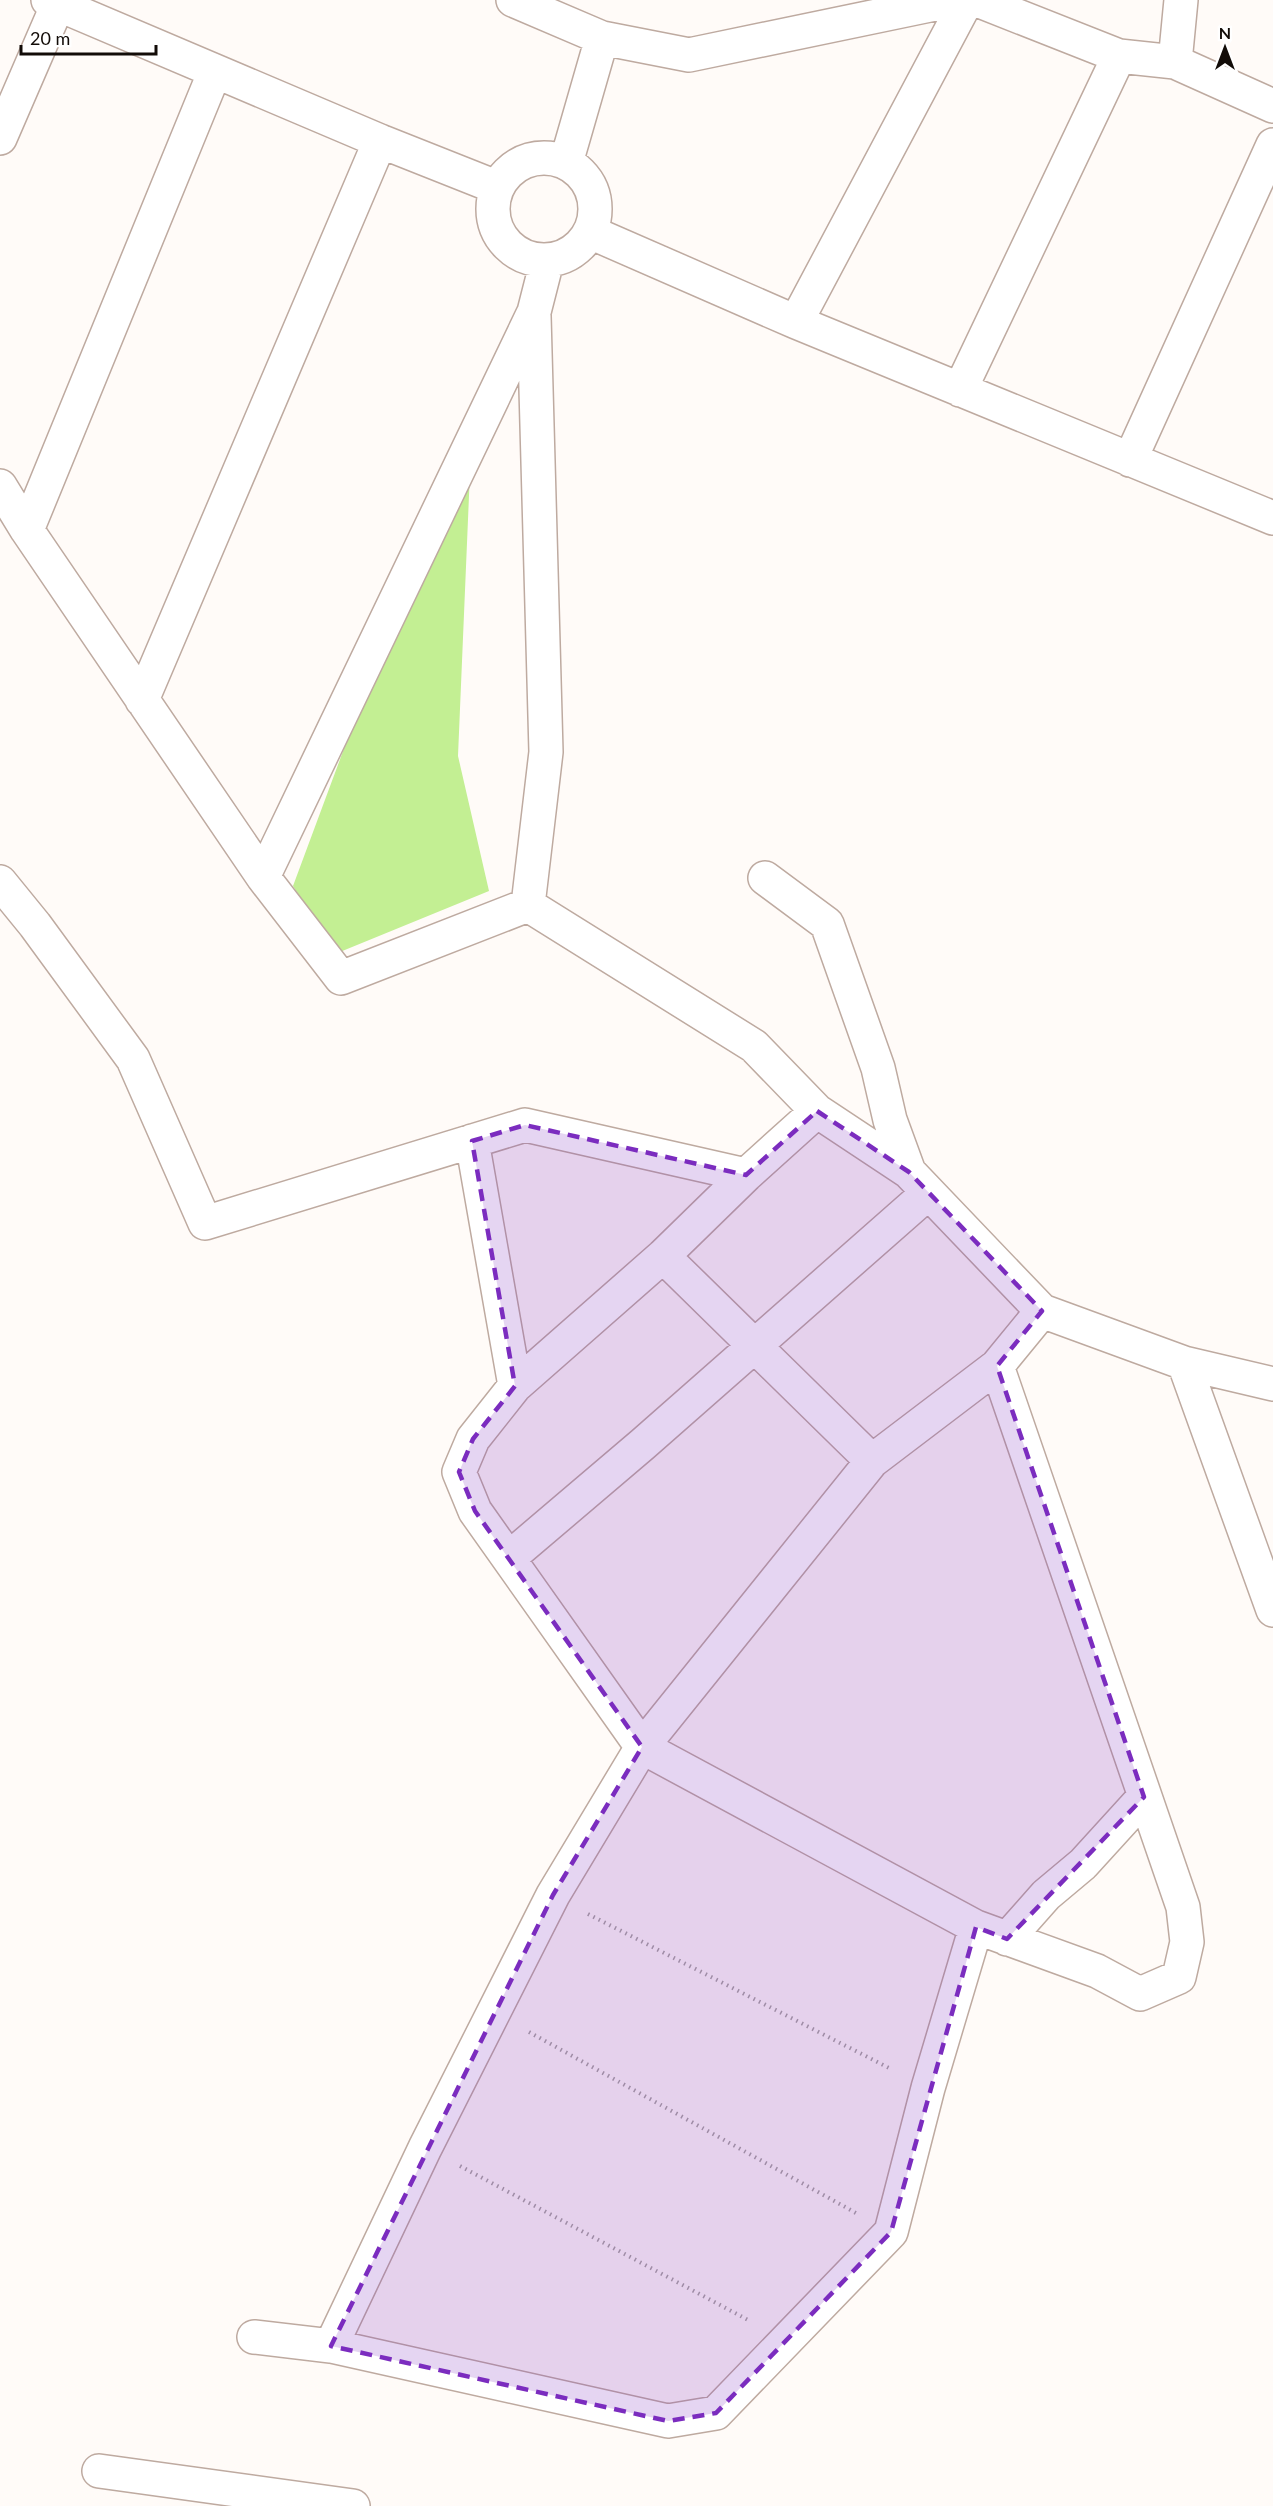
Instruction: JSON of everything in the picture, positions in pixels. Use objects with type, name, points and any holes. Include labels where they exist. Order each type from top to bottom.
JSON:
[{"type":"street","points":[[513,0],[603,38],[689,55],[954,0]]},
{"type":"street","points":[[796,322],[968,0]]},
{"type":"street","points":[[977,0],[1119,56],[1175,62],[1273,106]]},
{"type":"street","points":[[1175,62],[1181,0]]},
{"type":"street","points":[[0,138],[53,2],[380,141],[496,187]]},
{"type":"street","points":[[566,163],[603,38]]},
{"type":"street","points":[[960,390],[1119,56]]},
{"type":"street","points":[[27,530],[215,71]]},
{"type":"street","points":[[142,700],[380,141]]},
{"type":"street","points":[[1130,460],[1273,146]]},
{"type":"street","points":[[534,158],[550,158],[566,163],[580,172],[590,185],[595,201],[595,217],[590,232],[580,247],[565,256],[547,261],[529,260],[513,251],[501,239],[494,222],[491,204],[496,187],[505,174],[518,164],[534,158]]},
{"type":"street","points":[[590,232],[796,322],[1273,518]]},
{"type":"street","points":[[263,877],[534,312],[547,261]]},
{"type":"street","points":[[528,905],[546,752],[534,312]]},
{"type":"street","points":[[0,486],[27,530],[263,877],[341,978],[528,905]]},
{"type":"street","points":[[765,878],[827,924],[878,1068],[890,1120],[919,1183]]},
{"type":"street","points":[[0,882],[35,925],[133,1059],[205,1223],[525,1125],[746,1175]]},
{"type":"street","points":[[528,905],[754,1046],[817,1111],[919,1183],[1042,1311],[1184,1363],[1273,1384]]},
{"type":"street","points":[[817,1111],[746,1175],[663,1256],[515,1386],[473,1439],[459,1472],[475,1511],[642,1747],[976,1928],[1097,1971],[1140,1994],[1179,1977],[1187,1942],[1183,1907],[998,1366]]},
{"type":"street","points":[[472,1141],[515,1386]]},
{"type":"street","points":[[509,1558],[754,1346],[919,1183]]},
{"type":"street","points":[[663,1256],[872,1461]]},
{"type":"street","points":[[331,2346],[425,2148],[553,1895],[642,1747],[872,1461],[998,1366],[1042,1311]]},
{"type":"street","points":[[1184,1363],[1270,1594]]},
{"type":"street","points":[[1007,1939],[1046,1895],[1083,1864],[1144,1797]]},
{"type":"street","points":[[254,2337],[331,2346],[668,2421],[717,2413],[891,2232],[928,2088],[976,1928]]},
{"type":"street","points":[[99,2471],[353,2506]]},
{"type":"path","points":[[553,1895],[928,2088]]},
{"type":"path","points":[[494,2012],[891,2232]]},
{"type":"path","points":[[425,2148],[786,2340]]},
{"type":"highlighted area","points":[[817,1111],[909,1172],[1042,1311],[997,1366],[1144,1797],[1007,1939],[976,1927],[891,2232],[716,2413],[668,2421],[331,2346],[553,1895],[642,1747],[475,1511],[459,1472],[473,1439],[515,1386],[472,1141],[525,1125],[746,1175]]},
{"type":"green space","points":[[473,401],[458,756],[489,891],[335,954],[293,886]]}]
